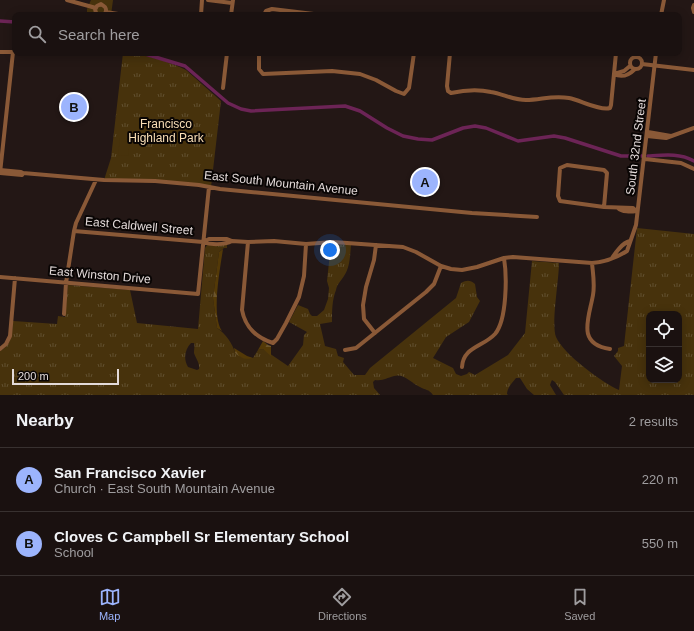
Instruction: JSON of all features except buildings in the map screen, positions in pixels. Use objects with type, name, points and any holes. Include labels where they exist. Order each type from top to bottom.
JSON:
[{"type":"street","points":[[67,0],[96,8],[98,5],[103,5],[106,7],[104,12]]},
{"type":"street","points":[[201,12],[202,0]]},
{"type":"street","points":[[208,0],[233,1],[231,12]]},
{"type":"street","points":[[662,12],[664,0]]},
{"type":"street","points":[[694,5],[694,12]]},
{"type":"street","points":[[266,12],[272,9],[297,12]]},
{"type":"street","points":[[0,52],[12,52]]},
{"type":"street","points":[[0,173],[14,56]]},
{"type":"street","points":[[223,88],[227,56]]},
{"type":"street","points":[[259,56],[258,65],[260,72],[266,74],[344,71],[367,76],[401,94],[406,93],[409,88],[414,56]]},
{"type":"street","points":[[450,56],[447,86],[448,91],[451,93],[476,90],[527,100],[545,97],[561,97],[580,101],[605,110],[610,108],[616,56]]},
{"type":"street","name":"South 32nd Street","points":[[630,241],[636,225],[648,134],[656,56]]},
{"type":"street","points":[[630,66],[630,60],[635,57],[641,59],[642,64]]},
{"type":"street","points":[[614,74],[620,77],[623,76],[632,72],[634,69],[640,68],[642,64]]},
{"type":"street","points":[[642,64],[694,70]]},
{"type":"street","points":[[614,74],[624,71],[630,66]]},
{"type":"street","points":[[630,66],[634,69]]},
{"type":"street","points":[[648,134],[672,136],[694,128]]},
{"type":"street","points":[[645,157],[681,163],[694,169]]},
{"type":"street","points":[[604,207],[607,173],[604,170],[567,165],[560,168],[558,196],[560,201],[604,207],[625,209],[633,208],[637,211]]},
{"type":"street","name":"East South Mountain Avenue","points":[[0,170],[96,180],[150,181],[472,213],[537,217]]},
{"type":"street","name":"East South Mountain Avenue","points":[[0,173],[22,175],[23,173]]},
{"type":"street","points":[[64,314],[66,283],[74,231],[76,223],[96,180]]},
{"type":"street","points":[[203,242],[209,187]]},
{"type":"street","name":"East Caldwell Street","points":[[74,231],[203,242],[209,239],[223,242],[274,241],[306,244],[340,242],[403,247],[441,266],[462,270],[504,258],[513,257],[592,263],[603,262],[624,253]]},
{"type":"street","points":[[612,258],[626,242],[630,241]]},
{"type":"street","points":[[620,248],[624,253],[627,252],[630,241]]},
{"type":"street","name":"East Winston Drive","points":[[0,277],[198,294],[203,242]]},
{"type":"street","points":[[248,242],[242,310],[243,318],[255,334],[273,343],[278,339],[299,297],[304,276],[306,244]]},
{"type":"street","points":[[375,333],[364,319],[363,304],[366,287],[374,260],[376,245]]},
{"type":"street","points":[[462,367],[462,360],[465,355],[496,333],[501,324],[506,278],[504,258]]},
{"type":"street","points":[[592,263],[593,293],[588,317],[587,332],[592,342],[596,345],[610,349]]},
{"type":"street","points":[[345,350],[356,348],[426,292],[434,284],[441,266]]},
{"type":"street","points":[[0,349],[6,344],[10,336],[15,278]]},
{"type":"green space","points":[[91,0],[113,0],[111,12],[87,12]]},
{"type":"green space","name":"Francisco Highland Park","points":[[123,56],[144,56],[155,58],[186,70],[221,101],[211,187],[199,185],[104,180],[111,158]]},
{"type":"green space","points":[[120,138],[130,140],[128,156],[118,155]]},
{"type":"green space","points":[[637,228],[694,234],[694,395],[564,395],[552,380],[550,385],[556,395],[534,395],[527,389],[520,378],[516,378],[507,392],[508,395],[433,395],[404,377],[398,375],[383,380],[375,380],[373,382],[374,388],[380,395],[0,395],[0,351],[9,342],[12,334],[13,321],[57,324],[58,316],[65,317],[68,285],[130,290],[137,323],[198,329],[205,248],[207,245],[227,245],[227,248],[224,248],[219,252],[213,298],[217,328],[228,339],[235,353],[241,357],[253,358],[258,350],[263,349],[288,366],[303,345],[304,335],[307,332],[289,322],[298,305],[308,309],[312,316],[317,316],[324,310],[328,299],[329,288],[327,281],[331,244],[351,245],[349,265],[346,273],[337,286],[332,306],[332,322],[320,324],[325,346],[336,349],[338,356],[344,358],[343,362],[354,375],[365,375],[370,368],[456,298],[461,283],[467,281],[475,284],[477,297],[480,301],[469,322],[446,337],[433,358],[453,368],[456,374],[461,376],[469,372],[475,375],[508,355],[525,333],[532,261],[559,263],[554,322],[556,337],[560,344],[584,367],[603,381],[619,390],[622,366],[614,356],[618,351],[618,348],[624,346]],"holes":[[[194,343],[194,353],[199,365],[199,369],[197,370],[188,367],[185,357],[189,345]]]},
{"type":"green space","points":[[223,249],[217,292],[217,315],[222,331],[217,328],[213,298],[219,252]]},
{"type":"green space","points":[[263,341],[271,346],[271,356],[263,349],[258,350]]},
{"type":"green space","points":[[234,348],[253,358],[245,359],[241,357],[235,353]]},
{"type":"waterway","points":[[0,21],[12,22]]},
{"type":"waterway","points":[[152,56],[185,66],[228,103],[241,109],[251,111],[345,106],[360,111],[403,136],[418,139],[432,140],[463,128],[475,126],[486,128],[518,141],[554,136],[565,138],[621,156],[642,156]]},
{"type":"waterway","points":[[648,156],[678,156],[689,158],[694,161]]},
{"type":"place","name":"Cloves C Campbell Sr Elementary School","points":[[74,107]]},
{"type":"place","name":"San Francisco Xavier","points":[[425,182]]}]
